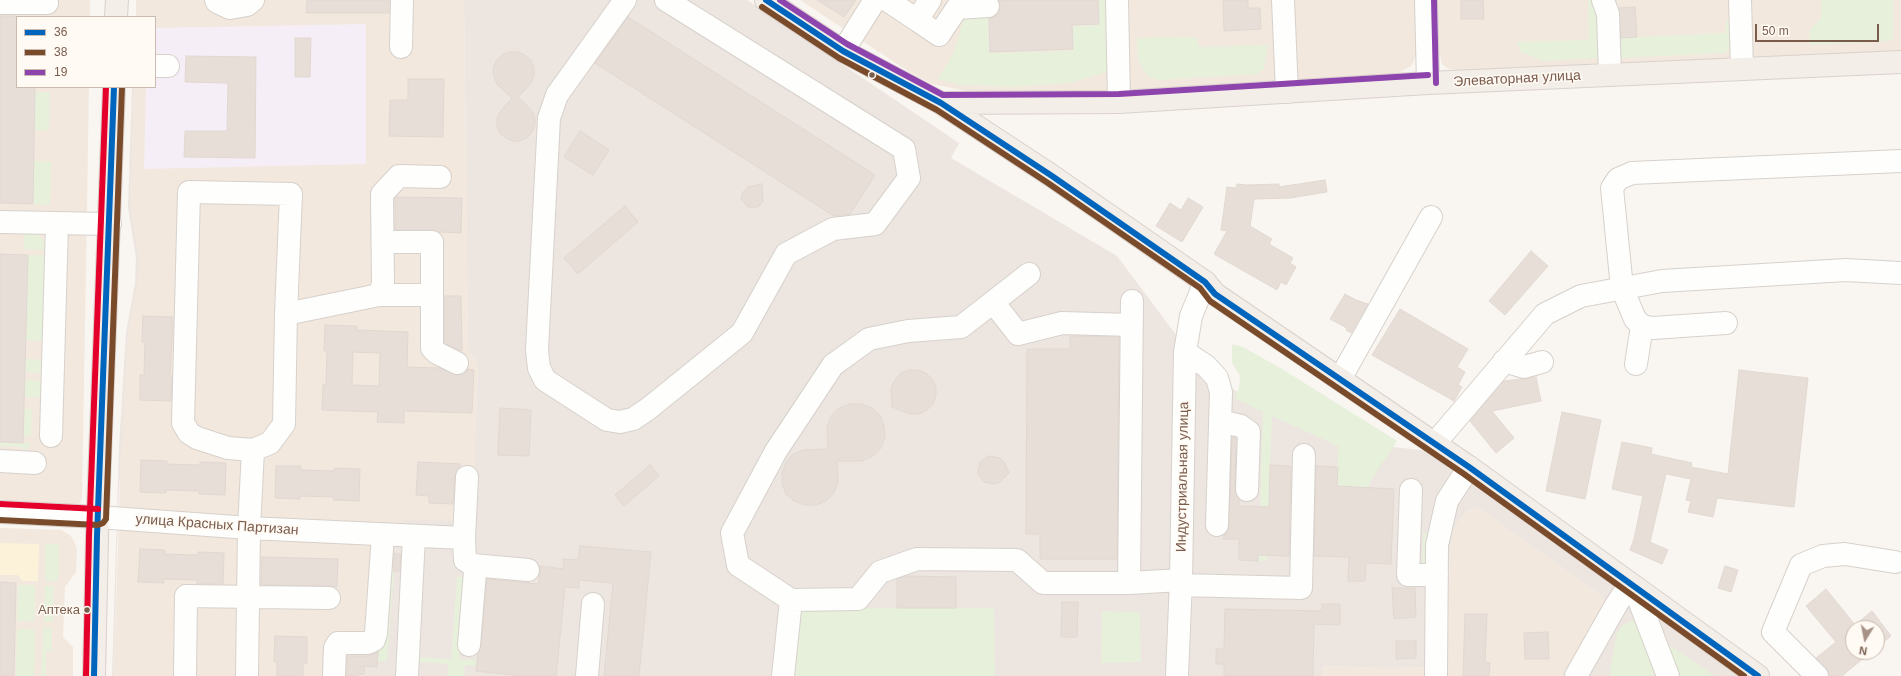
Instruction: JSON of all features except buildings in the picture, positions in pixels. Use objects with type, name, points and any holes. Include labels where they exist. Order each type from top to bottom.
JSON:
[{"type":"main road","points":[[116,16],[117,0]]},
{"type":"main road","points":[[766,0],[843,51],[942,103],[1052,176],[1205,282],[1215,294],[1469,467],[1758,676]]},
{"type":"main road","name":"Элеваторная улица","points":[[942,103],[1120,102],[1428,83],[1901,62]]},
{"type":"main road","points":[[94,676],[98,517],[114,88]]},
{"type":"street","points":[[216,0],[217,2],[230,8],[247,5],[253,0]]},
{"type":"street","points":[[401,47],[402,0]]},
{"type":"street","points":[[624,0],[557,95],[549,118],[537,350],[539,368],[545,380],[607,420],[620,422],[633,419],[742,333],[786,254],[833,229],[875,224],[909,178],[904,149],[666,0]]},
{"type":"street","points":[[843,51],[875,0]]},
{"type":"street","points":[[888,0],[939,35],[957,8],[988,6]]},
{"type":"street","points":[[917,20],[930,0]]},
{"type":"street","points":[[1116,0],[1120,102]]},
{"type":"street","points":[[1283,0],[1287,92]]},
{"type":"street","points":[[1426,0],[1428,83]]},
{"type":"street","points":[[1603,0],[1608,14],[1610,75]]},
{"type":"street","points":[[1740,0],[1742,68]]},
{"type":"street","points":[[0,3],[47,3]]},
{"type":"street","points":[[1726,323],[1653,328],[1642,326],[1635,319],[1622,288],[1612,188],[1618,179],[1632,173],[1901,161]]},
{"type":"street","points":[[379,295],[383,284],[382,194],[399,176],[440,177]]},
{"type":"street","points":[[189,192],[291,194],[286,314],[284,424],[270,442],[252,450],[228,448],[197,438],[189,433],[183,423],[189,192]]},
{"type":"street","points":[[1340,379],[1431,217]]},
{"type":"street","points":[[0,222],[110,224]]},
{"type":"street","points":[[51,436],[57,223]]},
{"type":"street","points":[[383,242],[432,242],[432,348],[437,353],[457,363]]},
{"type":"street","points":[[1435,443],[1545,314],[1581,296],[1662,281],[1839,270],[1901,273]]},
{"type":"street","points":[[1029,274],[961,327],[908,331],[869,339],[833,365],[776,451],[732,533],[738,565],[791,600],[858,599],[880,572],[917,559],[1017,560],[1043,583],[1181,583],[1301,588],[1304,455]]},
{"type":"street","name":"Индустриальная улица","points":[[1177,676],[1181,583],[1185,352],[1191,316],[1205,282]]},
{"type":"street","points":[[286,314],[379,295],[432,295]]},
{"type":"street","points":[[1129,583],[1132,301]]},
{"type":"street","points":[[993,302],[1018,334],[1062,323],[1132,325]]},
{"type":"street","points":[[1636,364],[1642,326]]},
{"type":"street","points":[[1185,352],[1206,366],[1217,378],[1221,392],[1217,525]]},
{"type":"street","points":[[1504,361],[1524,367],[1542,362]]},
{"type":"street","points":[[1220,422],[1241,426],[1249,432],[1247,490]]},
{"type":"street","points":[[247,676],[249,528],[252,450]]},
{"type":"street","points":[[0,462],[35,463]]},
{"type":"street","points":[[1436,676],[1437,545],[1447,501],[1469,467]]},
{"type":"street","points":[[467,477],[464,538],[465,560],[473,565],[528,570]]},
{"type":"street","points":[[1411,490],[1408,575],[1437,575]]},
{"type":"street","name":"улица Красных Партизан","points":[[0,512],[98,517],[249,528],[464,538]]},
{"type":"street","points":[[1410,516],[1442,518]]},
{"type":"street","points":[[334,676],[335,648],[338,643],[368,642],[374,640],[376,633],[383,535]]},
{"type":"street","points":[[407,676],[424,536]]},
{"type":"street","points":[[1817,676],[1773,632],[1801,565],[1823,556],[1845,554],[1895,562]]},
{"type":"street","points":[[469,645],[475,572],[473,565]]},
{"type":"street","points":[[1576,676],[1616,605],[1632,585],[1668,676]]},
{"type":"street","points":[[185,676],[186,596],[329,598]]},
{"type":"street","points":[[783,676],[791,600]]},
{"type":"street","points":[[585,675],[593,604]]},
{"type":"shaded area","points":[[0,0],[90,0],[90,16],[16,16],[16,88],[89,88],[82,497],[80,503],[76,505],[0,505]]},
{"type":"shaded area","points":[[136,0],[464,0],[468,348],[472,356],[476,359],[478,365],[472,522],[372,631],[324,676],[114,676],[121,447],[128,334],[139,258],[131,207],[134,88],[156,88],[156,16],[136,16]]},
{"type":"shaded area","points":[[464,0],[747,0],[959,143],[951,158],[1117,256],[1209,379],[1355,443],[1430,451],[1741,676],[1581,676],[1605,612],[1605,601],[1598,593],[1477,507],[1466,512],[1455,526],[1450,548],[1447,667],[1385,668],[1323,666],[1322,676],[324,676],[325,649],[364,639],[388,529],[405,520],[472,521],[478,365],[476,359],[472,356],[468,348]]},
{"type":"shaded area","points":[[800,0],[1419,0],[1418,47],[1416,57],[1411,66],[1400,72],[1389,75],[1119,92],[971,92],[932,84],[908,71]]},
{"type":"shaded area","points":[[1435,0],[1901,0],[1901,52],[1458,70],[1449,69],[1442,64],[1437,43]]},
{"type":"shaded area","points":[[366,24],[366,164],[144,169],[146,88],[156,88],[156,28]]},
{"type":"shaded area","points":[[132,88],[134,88],[131,207],[139,258],[137,283],[128,334],[118,510],[114,676],[112,676],[119,447],[126,333],[135,283],[136,258],[128,207]]},
{"type":"shaded area","points":[[1477,507],[1598,593],[1605,601],[1605,612],[1581,676],[1322,676],[1322,666],[1385,668],[1447,667],[1450,548],[1455,526],[1466,512]]},
{"type":"shaded area","points":[[0,528],[61,530],[70,535],[74,541],[77,549],[76,572],[65,587],[63,637],[73,647],[73,676],[0,676]]},
{"type":"green space","points":[[1099,0],[1110,0],[1112,60],[1107,72],[1070,83],[1014,87],[962,85],[937,79],[954,52],[963,21],[968,18],[988,17],[989,53],[1073,51],[1073,26],[1099,25]]},
{"type":"green space","points":[[1588,0],[1594,0],[1599,15],[1599,58],[1544,61],[1521,52],[1516,42],[1589,40]]},
{"type":"green space","points":[[1821,0],[1893,0],[1893,38],[1890,41],[1810,45],[1809,31],[1821,18]]},
{"type":"green space","points":[[1726,20],[1729,20],[1730,48],[1725,53],[1619,57],[1616,38],[1726,33]]},
{"type":"green space","points":[[1196,37],[1199,47],[1268,45],[1264,69],[1257,74],[1158,80],[1149,77],[1138,61],[1137,38]]},
{"type":"green space","points":[[35,92],[50,92],[49,130],[34,130]]},
{"type":"green space","points":[[33,161],[51,162],[50,205],[33,204]]},
{"type":"green space","points":[[29,227],[40,236],[49,250],[24,249],[24,234],[0,233]]},
{"type":"green space","points":[[28,255],[43,255],[47,258],[44,341],[26,340]]},
{"type":"green space","points":[[1232,344],[1243,347],[1282,369],[1397,441],[1371,480],[1352,557],[1335,557],[1338,446],[1272,416],[1267,561],[1258,561],[1263,412],[1234,398],[1239,388],[1240,376],[1232,363]]},
{"type":"green space","points":[[25,359],[45,360],[44,370],[42,373],[25,372]]},
{"type":"green space","points":[[25,380],[44,381],[44,398],[24,397]]},
{"type":"green space","points":[[24,409],[32,409],[31,436],[23,436]]},
{"type":"green space","points":[[0,442],[31,443],[31,445],[23,451],[22,447],[0,446]]},
{"type":"green space","points":[[1423,533],[1432,533],[1431,570],[1422,570]]},
{"type":"green space","points":[[45,544],[59,544],[58,581],[45,581]]},
{"type":"green space","points":[[383,570],[394,571],[387,661],[377,661]]},
{"type":"green space","points":[[457,577],[465,577],[459,659],[478,660],[477,666],[465,665],[464,676],[447,676],[448,664],[416,662],[416,657],[451,659]]},
{"type":"green space","points":[[18,585],[35,585],[35,621],[17,621]]},
{"type":"green space","points":[[45,586],[54,586],[53,622],[44,622]]},
{"type":"green space","points":[[994,608],[995,676],[789,676],[796,609]]},
{"type":"green space","points":[[1102,611],[1140,612],[1141,662],[1101,663]]},
{"type":"green space","points":[[1633,621],[1715,676],[1609,676],[1617,633],[1623,625]]},
{"type":"green space","points":[[43,627],[52,628],[52,651],[46,651],[46,676],[41,676]]},
{"type":"green space","points":[[17,629],[35,629],[34,676],[16,676]]},
{"type":"sand","points":[[0,543],[39,544],[38,581],[22,581],[18,575],[0,575]]},
{"type":"transit line","name":"36","points":[[766,0],[843,51],[941,103],[1052,176],[1205,282],[1215,294],[1469,467],[1758,676]]},
{"type":"transit line","name":"19","points":[[780,0],[847,44],[943,95],[1119,94],[1428,75]]},
{"type":"transit line","name":"19","points":[[1434,0],[1436,83]]},
{"type":"transit line","name":"38","points":[[762,7],[839,58],[937,110],[1048,183],[1200,288],[1210,301],[1464,474],[1744,676]]},
{"type":"transit line","points":[[86,676],[89,536],[106,88]]},
{"type":"transit line","name":"36","points":[[94,676],[97,536],[114,88]]},
{"type":"transit line","name":"38","points":[[0,520],[98,525],[103,523],[106,519],[122,88]]},
{"type":"transit line","points":[[0,504],[98,509]]},
{"type":"place","name":"Аптека","points":[[87,610]]}]
